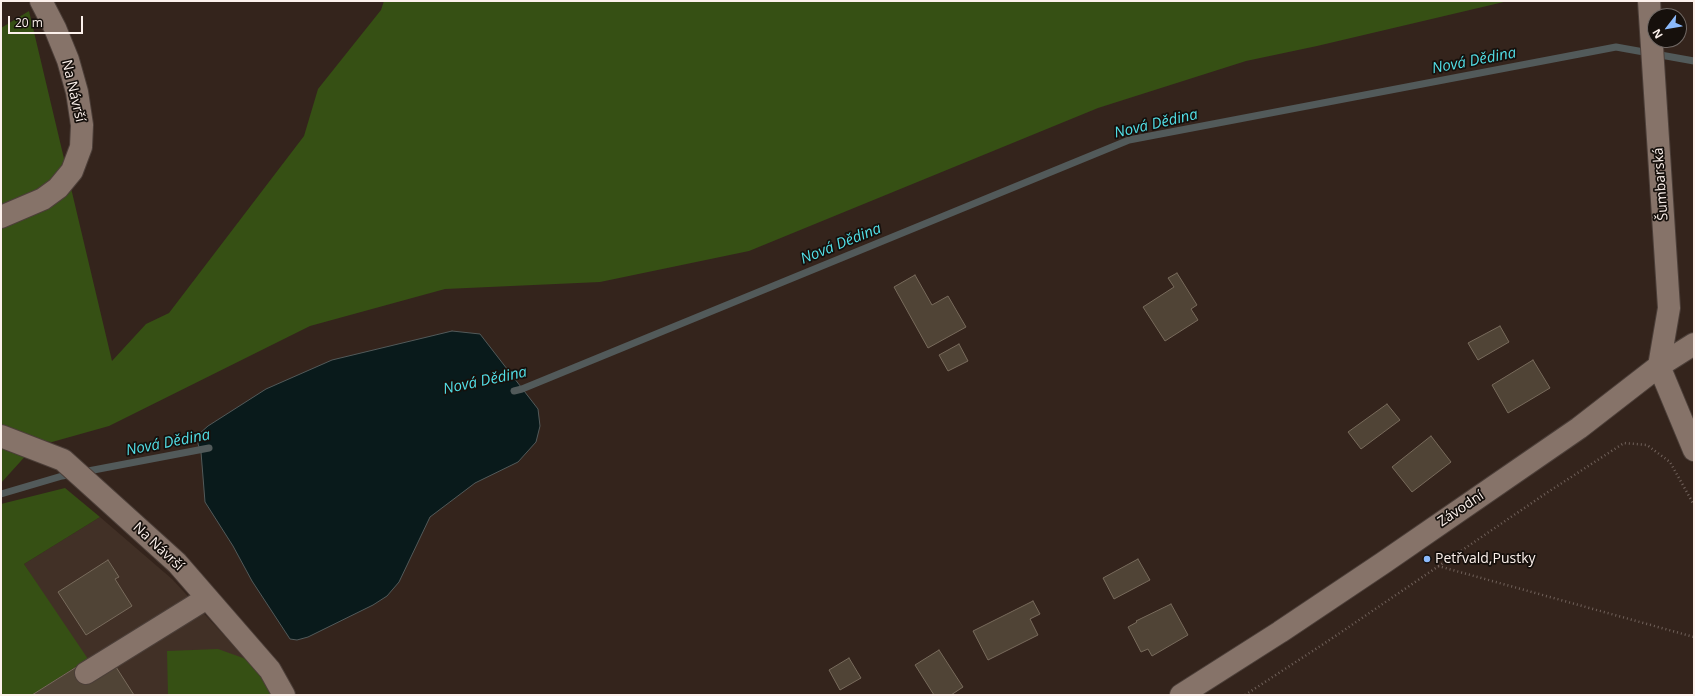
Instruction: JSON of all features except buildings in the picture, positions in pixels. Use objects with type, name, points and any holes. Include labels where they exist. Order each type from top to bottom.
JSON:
[{"type":"street","name":"Na Návrší","points":[[1,217],[43,199],[58,188],[72,170],[81,147],[82,125],[77,92],[68,60],[55,28],[41,1]]},
{"type":"street","name":"Šumbarská","points":[[1649,1],[1669,308],[1659,366]]},
{"type":"street","name":"Závodní","points":[[1182,695],[1280,632],[1579,428],[1659,366],[1694,344]]},
{"type":"street","points":[[1659,366],[1694,450]]},
{"type":"street","name":"Na Návrší","points":[[1,436],[63,460],[177,563],[270,670],[284,695]]},
{"type":"street","points":[[86,673],[207,598]]},
{"type":"path","points":[[1245,695],[1624,443],[1648,444],[1670,462],[1694,505]]},
{"type":"path","points":[[1438,566],[1694,637]]},
{"type":"shaded area","points":[[100,517],[172,579],[246,659],[168,651],[168,695],[32,695],[86,661],[24,564]]},
{"type":"green space","points":[[384,1],[1508,1],[1317,46],[1246,61],[1098,108],[749,251],[600,282],[445,289],[310,326],[109,426],[52,442],[39,441],[1,483],[1,28],[29,11],[112,361],[146,324],[169,313],[304,136],[318,89],[381,10]]},
{"type":"green space","points":[[65,488],[100,517],[24,564],[88,659],[32,695],[1,695],[1,504]]},
{"type":"green space","points":[[218,649],[246,659],[259,673],[272,695],[168,695],[167,651]]},
{"type":"water","points":[[452,331],[480,334],[538,409],[540,426],[536,442],[518,462],[475,483],[430,517],[399,582],[387,596],[373,605],[308,637],[297,640],[290,639],[252,581],[233,546],[205,502],[201,452],[198,444],[199,434],[208,426],[266,389],[332,360]]},
{"type":"waterway","name":"Nová Dědina","points":[[514,391],[1129,140],[1616,47],[1694,61]]},
{"type":"waterway","name":"Nová Dědina","points":[[1,494],[62,476],[209,448]]},
{"type":"place","name":"Petřvald,Pustky","points":[[1427,559]]}]
